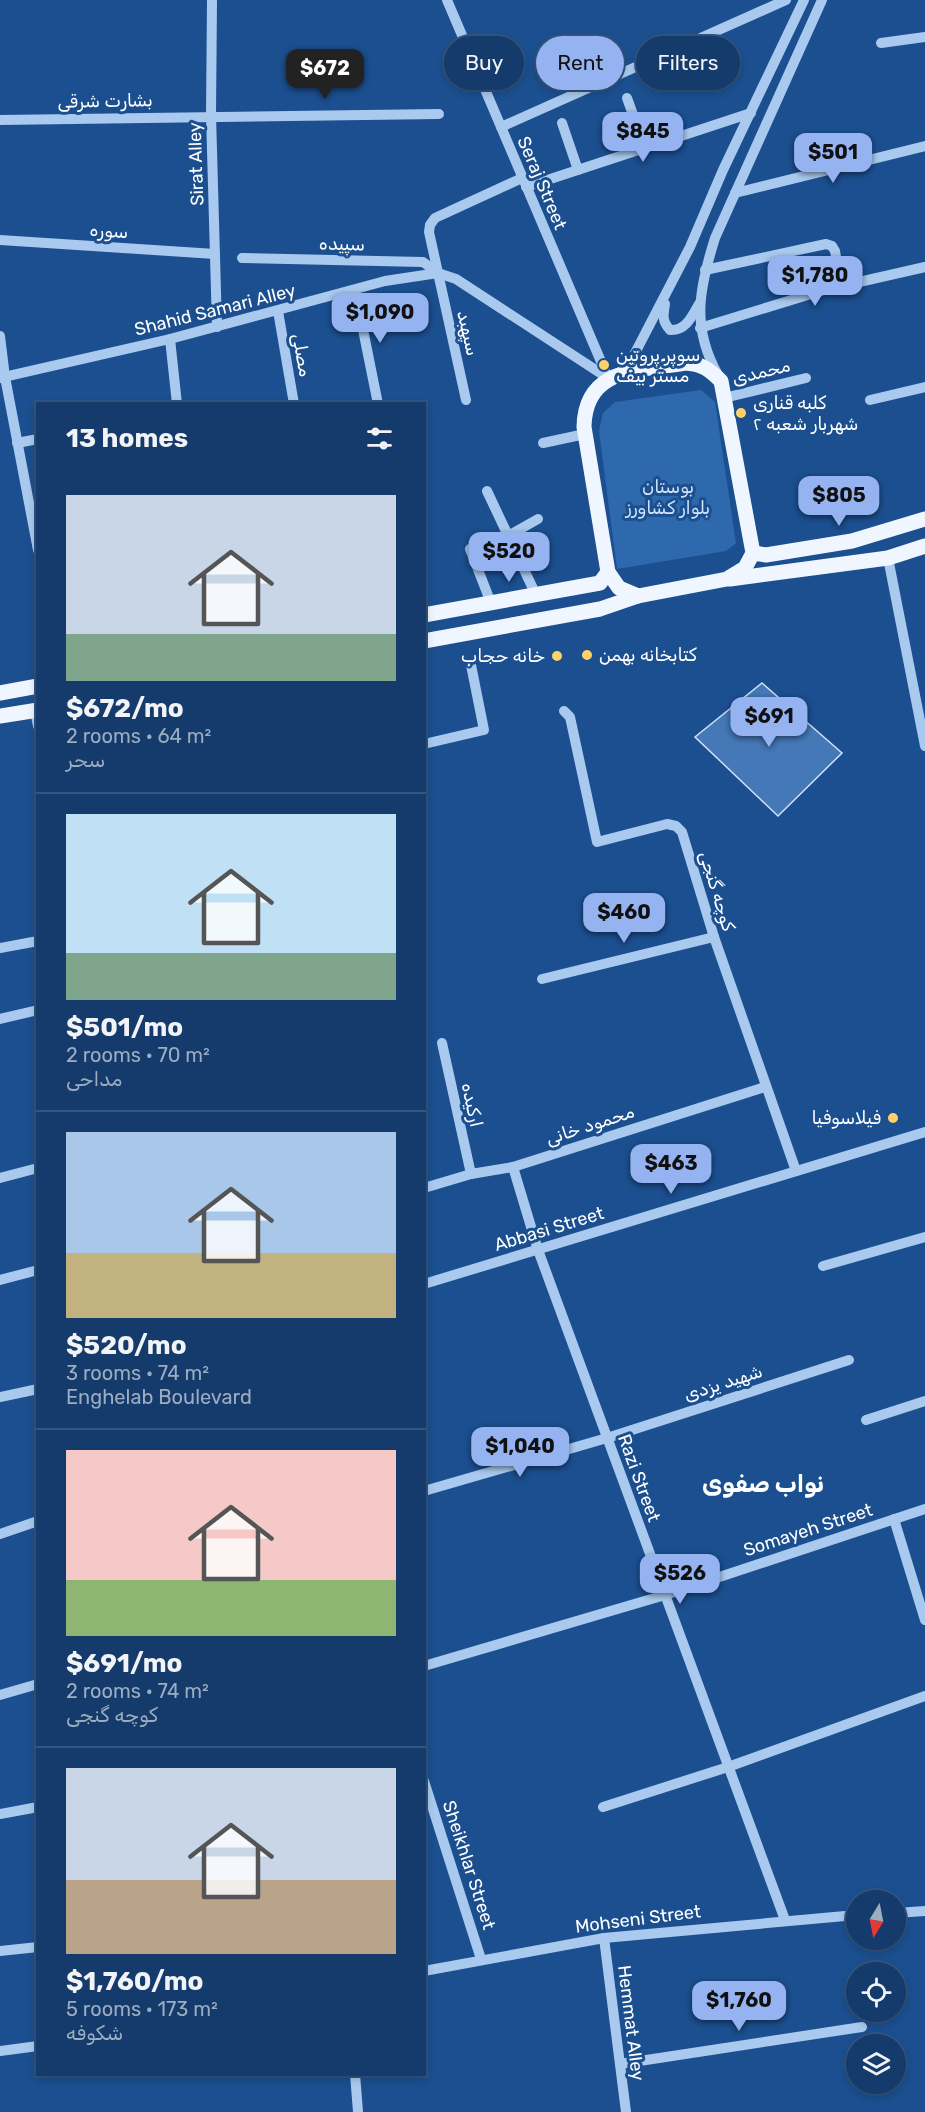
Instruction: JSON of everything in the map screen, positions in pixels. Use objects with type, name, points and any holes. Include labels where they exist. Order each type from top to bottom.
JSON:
[{"type":"main road","points":[[638,597],[619,588],[608,572],[585,434],[584,410],[589,397],[608,378],[625,373],[685,363],[699,364],[709,369],[721,381],[753,553],[745,568],[727,579]]},
{"type":"main road","points":[[753,553],[766,555],[852,541],[925,519]]},
{"type":"main road","points":[[426,641],[600,609],[638,597],[727,579],[888,558],[925,546]]},
{"type":"main road","points":[[426,615],[600,584],[608,572]]},
{"type":"main road","points":[[0,693],[36,686]]},
{"type":"main road","points":[[0,716],[36,716]]},
{"type":"street","name":"Sirat Alley","points":[[212,0],[211,116],[217,327]]},
{"type":"street","name":"Seraj Street","points":[[447,0],[608,378]]},
{"type":"street","points":[[501,127],[786,0]]},
{"type":"street","points":[[634,355],[667,295],[804,0]]},
{"type":"street","points":[[721,381],[708,357],[700,328],[700,303],[705,270],[715,238],[822,0]]},
{"type":"street","points":[[881,43],[925,37]]},
{"type":"street","points":[[627,98],[645,148]]},
{"type":"street","points":[[608,378],[456,279],[438,273],[429,232],[430,225],[435,218],[524,182],[578,170],[750,113]]},
{"type":"street","name":"بشارت شرقی","points":[[0,120],[439,114]]},
{"type":"street","points":[[562,123],[578,170]]},
{"type":"street","points":[[735,193],[925,146]]},
{"type":"street","name":"سوره","points":[[0,240],[215,254]]},
{"type":"street","points":[[705,270],[826,244],[835,251],[841,286]]},
{"type":"street","name":"سپیده","points":[[242,258],[423,262],[438,273]]},
{"type":"street","points":[[700,328],[841,286],[925,267]]},
{"type":"street","name":"Shahid Samari Alley","points":[[2,378],[278,312],[414,275],[438,273]]},
{"type":"street","name":"سپهبد","points":[[438,273],[466,400]]},
{"type":"street","points":[[355,290],[378,402]]},
{"type":"street","points":[[667,295],[662,318],[670,330],[677,331],[684,326],[700,303]]},
{"type":"street","name":"مصلی","points":[[278,312],[294,402]]},
{"type":"street","points":[[0,336],[2,378],[36,540]]},
{"type":"street","points":[[170,339],[177,402]]},
{"type":"street","name":"محمدی","points":[[724,398],[806,378]]},
{"type":"street","points":[[870,400],[925,387]]},
{"type":"street","points":[[543,443],[585,434]]},
{"type":"street","points":[[17,444],[36,439]]},
{"type":"street","points":[[487,491],[536,595]]},
{"type":"street","points":[[508,536],[538,519]]},
{"type":"street","points":[[470,549],[491,603]]},
{"type":"street","points":[[888,558],[925,746]]},
{"type":"street","points":[[426,744],[484,730],[471,665]]},
{"type":"street","name":"کوچه گنجی","points":[[564,711],[570,717],[597,842],[667,824],[676,826],[682,832],[714,937],[796,1172]]},
{"type":"street","points":[[542,979],[714,937]]},
{"type":"street","points":[[0,948],[36,941]]},
{"type":"street","points":[[0,1019],[36,1010]]},
{"type":"street","name":"ارکیده","points":[[442,1043],[471,1174]]},
{"type":"street","name":"محمود خانی","points":[[426,1187],[471,1174],[513,1167],[765,1087]]},
{"type":"street","name":"Abbasi Street","points":[[426,1283],[925,1132]]},
{"type":"street","name":"Razi Street","points":[[513,1167],[538,1250],[785,1920]]},
{"type":"street","points":[[0,1178],[36,1169]]},
{"type":"street","points":[[823,1266],[925,1237]]},
{"type":"street","points":[[0,1280],[36,1271]]},
{"type":"street","name":"شهید یزدی","points":[[426,1490],[607,1438],[849,1360]]},
{"type":"street","points":[[0,1397],[36,1389]]},
{"type":"street","points":[[866,1420],[925,1401]]},
{"type":"street","name":"Somayeh Street","points":[[426,1665],[665,1595],[925,1509]]},
{"type":"street","points":[[894,1519],[925,1620]]},
{"type":"street","points":[[0,1534],[36,1522]]},
{"type":"street","points":[[0,1695],[36,1685]]},
{"type":"street","points":[[603,1808],[728,1767],[925,1696]]},
{"type":"street","name":"Sheikhlar Street","points":[[426,1787],[481,1959]]},
{"type":"street","points":[[0,1814],[36,1807]]},
{"type":"street","points":[[906,1912],[925,1911]]},
{"type":"street","name":"Mohseni Street","points":[[426,1971],[604,1938],[846,1916]]},
{"type":"street","name":"Hemmat Alley","points":[[604,1938],[626,2112]]},
{"type":"street","points":[[0,1951],[36,1947]]},
{"type":"street","points":[[620,2064],[862,2027]]},
{"type":"street","points":[[0,2051],[36,2046]]},
{"type":"street","points":[[355,2076],[358,2112]]},
{"type":"green space","name":"بوستان بلوار کشاورز","points":[[701,390],[715,402],[736,543],[726,551],[617,569],[599,431],[603,413],[615,402]]},
{"type":"building","points":[[762,683],[842,753],[778,816],[695,737]]},
{"type":"place","name":"سوپر پروتین مستر بیف","points":[[604,365]]},
{"type":"place","name":"کلبه قناری شهربار شعبه ۲","points":[[741,413]]},
{"type":"place","name":"کتابخانه بهمن","points":[[587,655]]},
{"type":"place","name":"خانه حجاب","points":[[557,656]]},
{"type":"place","name":"فیلاسوفیا","points":[[893,1118]]},
{"type":"district","name":"نواب صفوی","points":[[763,1484]]}]
